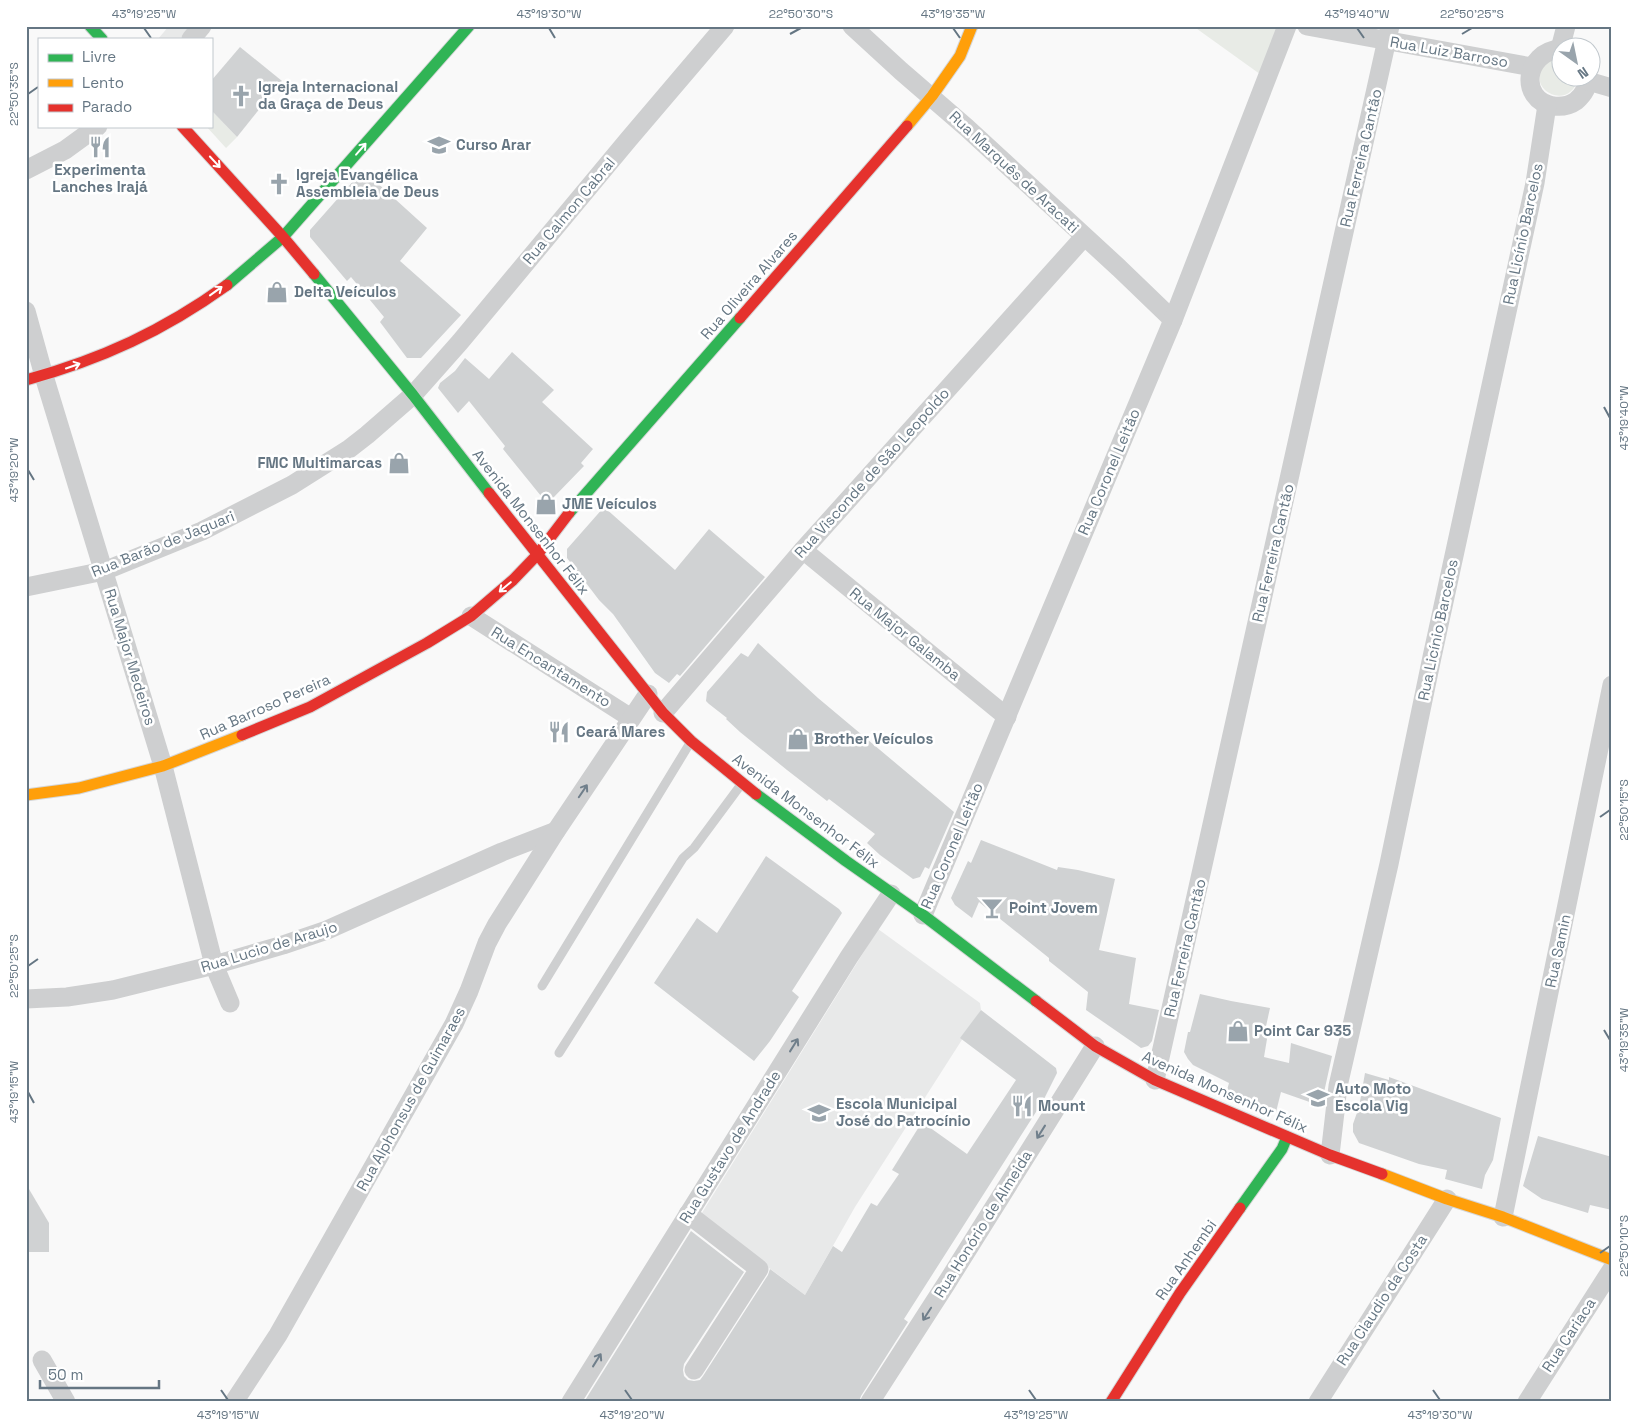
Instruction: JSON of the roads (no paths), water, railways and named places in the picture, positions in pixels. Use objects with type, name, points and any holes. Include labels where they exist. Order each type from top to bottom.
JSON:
[{"type":"main road","points":[[90,26],[101,38]]},
{"type":"main road","points":[[35,378],[110,353],[177,318],[251,266],[283,237],[469,26]]},
{"type":"main road","name":"Rua Oliveira Alvares","points":[[537,555],[564,519],[932,96],[960,56],[972,26]]},
{"type":"main road","name":"Avenida Monsenhor Félix","points":[[184,128],[311,270],[413,395],[663,713],[691,741],[742,784],[923,915],[1095,1046],[1155,1080],[1330,1155],[1447,1199],[1502,1217],[1612,1260]]},
{"type":"main road","points":[[297,202],[317,198]]},
{"type":"main road","points":[[311,270],[309,260],[288,236],[317,198]]},
{"type":"main road","points":[[253,203],[267,205]]},
{"type":"main road","name":"Rua Barroso Pereira","points":[[26,795],[79,788],[163,766],[263,728],[310,707],[427,643],[471,616],[513,580],[537,555]]},
{"type":"main road","name":"Rua Anhembi","points":[[1111,1402],[1180,1293],[1282,1149],[1287,1137]]},
{"type":"street","points":[[192,38],[202,26]]},
{"type":"street","name":"Rua Calmon Cabral","points":[[413,395],[460,342],[725,26]]},
{"type":"street","name":"Rua Marquês de Aracati","points":[[852,26],[901,71],[932,96],[1173,320]]},
{"type":"street","name":"Rua Coronel Leitão","points":[[923,915],[1173,320],[1287,26]]},
{"type":"street","name":"Rua Luiz Barroso","points":[[1307,26],[1389,34],[1532,67]]},
{"type":"street","name":"Rua Ferreira Cantão","points":[[1155,1080],[1389,34]]},
{"type":"street","points":[[1550,50],[1543,53],[1532,67],[1530,76],[1530,85],[1540,100],[1548,105],[1561,107],[1574,103],[1583,94],[1585,88]]},
{"type":"street","points":[[1600,84],[1612,88]]},
{"type":"street","name":"Rua Licínio Barcelos","points":[[1330,1155],[1338,1086],[1389,864],[1442,609],[1536,182],[1548,105]]},
{"type":"street","points":[[26,170],[65,150],[95,128]]},
{"type":"street","name":"Rua Visconde de São Leopoldo","points":[[663,713],[803,550],[1084,236]]},
{"type":"street","name":"Rua Major Medeiros","points":[[26,311],[35,378],[104,570],[163,766],[214,965],[230,1003]]},
{"type":"street","name":"Rua Barão de Jaguari","points":[[26,587],[104,570],[202,531],[292,485],[349,449],[413,395]]},
{"type":"street","name":"Rua Major Galamba","points":[[803,550],[1007,718]]},
{"type":"street","name":"Rua Encantamento","points":[[471,616],[631,718]]},
{"type":"street","name":"Rua Samin","points":[[1502,1217],[1612,685]]},
{"type":"street","name":"Rua Alphonsus de Guimaraes","points":[[234,1402],[278,1335],[454,1024],[496,924],[648,694]]},
{"type":"street","name":"Rua Lucio de Araujo","points":[[26,999],[67,997],[113,990],[214,965],[283,945],[327,930],[502,852],[556,831]]},
{"type":"street","name":"Rua Gustavo de Andrade","points":[[571,1402],[844,966],[892,894]]},
{"type":"street","name":"Rua Honório de Almeida","points":[[870,1402],[1095,1046]]},
{"type":"street","name":"Rua Claudio da Costa","points":[[1318,1402],[1447,1199]]},
{"type":"street","points":[[688,1214],[759,1269],[694,1370]]},
{"type":"street","name":"Rua Cariaca","points":[[1527,1402],[1612,1269]]},
{"type":"street","points":[[42,1360],[66,1402]]},
{"type":"lane","points":[[542,986],[691,741]]},
{"type":"lane","points":[[559,1053],[683,858],[694,848],[742,784]]},
{"type":"place","name":"Igreja Internacional da Graça de Deus","points":[[241,96]]},
{"type":"place","name":"Curso Arar","points":[[439,145]]},
{"type":"place","name":"Experimenta Lanches Irajá","points":[[100,147]]},
{"type":"place","name":"Igreja Evangélica Assembleia de Deus","points":[[279,184]]},
{"type":"place","name":"Delta Veículos","points":[[277,292]]},
{"type":"place","name":"FMC Multimarcas","points":[[399,463]]},
{"type":"place","name":"JME Veículos","points":[[546,504]]},
{"type":"place","name":"Ceará Mares","points":[[559,732]]},
{"type":"place","name":"Brother Veículos","points":[[798,739]]},
{"type":"place","name":"Point Jovem","points":[[992,908]]},
{"type":"place","name":"Point Car 935","points":[[1238,1031]]},
{"type":"place","name":"Auto Moto Escola Vig","points":[[1318,1098]]},
{"type":"place","name":"Mount","points":[[1022,1106]]},
{"type":"place","name":"Escola Municipal José do Patrocínio","points":[[819,1113]]}]
